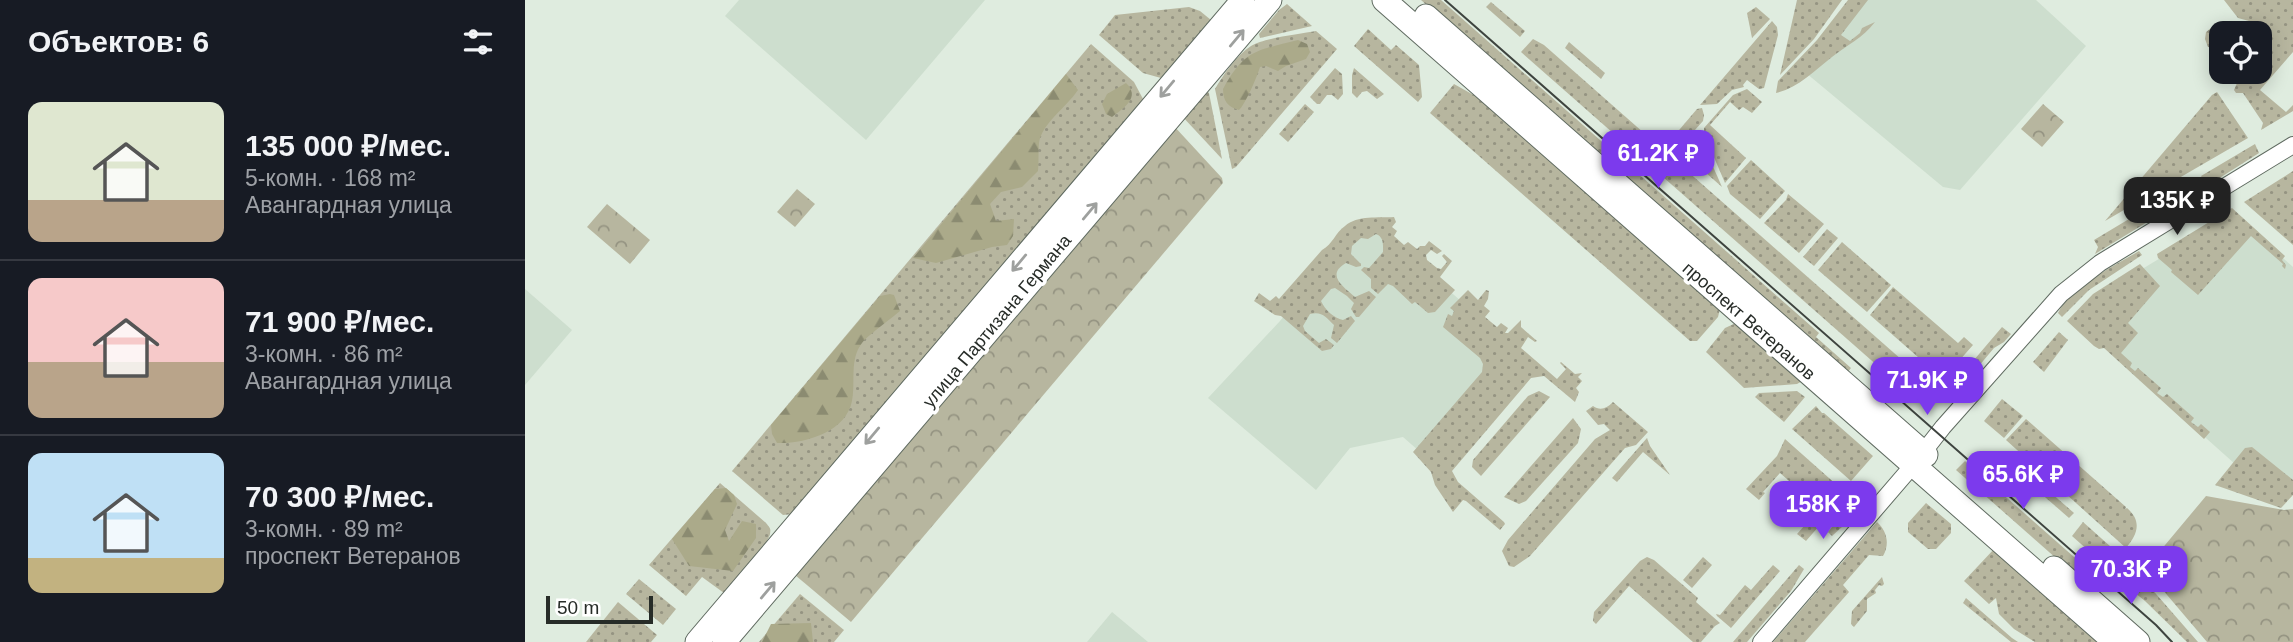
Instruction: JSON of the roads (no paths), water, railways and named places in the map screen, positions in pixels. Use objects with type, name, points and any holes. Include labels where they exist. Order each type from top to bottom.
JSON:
[{"type":"main road","name":"улица Партизана Германа","points":[[697,642],[1243,0]]},
{"type":"main road","name":"улица Партизана Германа","points":[[724,642],[1270,0]]},
{"type":"main road","name":"проспект Ветеранов","points":[[1384,0],[1918,458],[2138,642]]},
{"type":"main road","name":"проспект Ветеранов","points":[[1408,0],[1918,458],[2115,642]]},
{"type":"street","points":[[1761,642],[1943,427],[2073,282],[2293,145]]},
{"type":"tram line","points":[[1445,0],[2156,625],[2172,642]]}]
